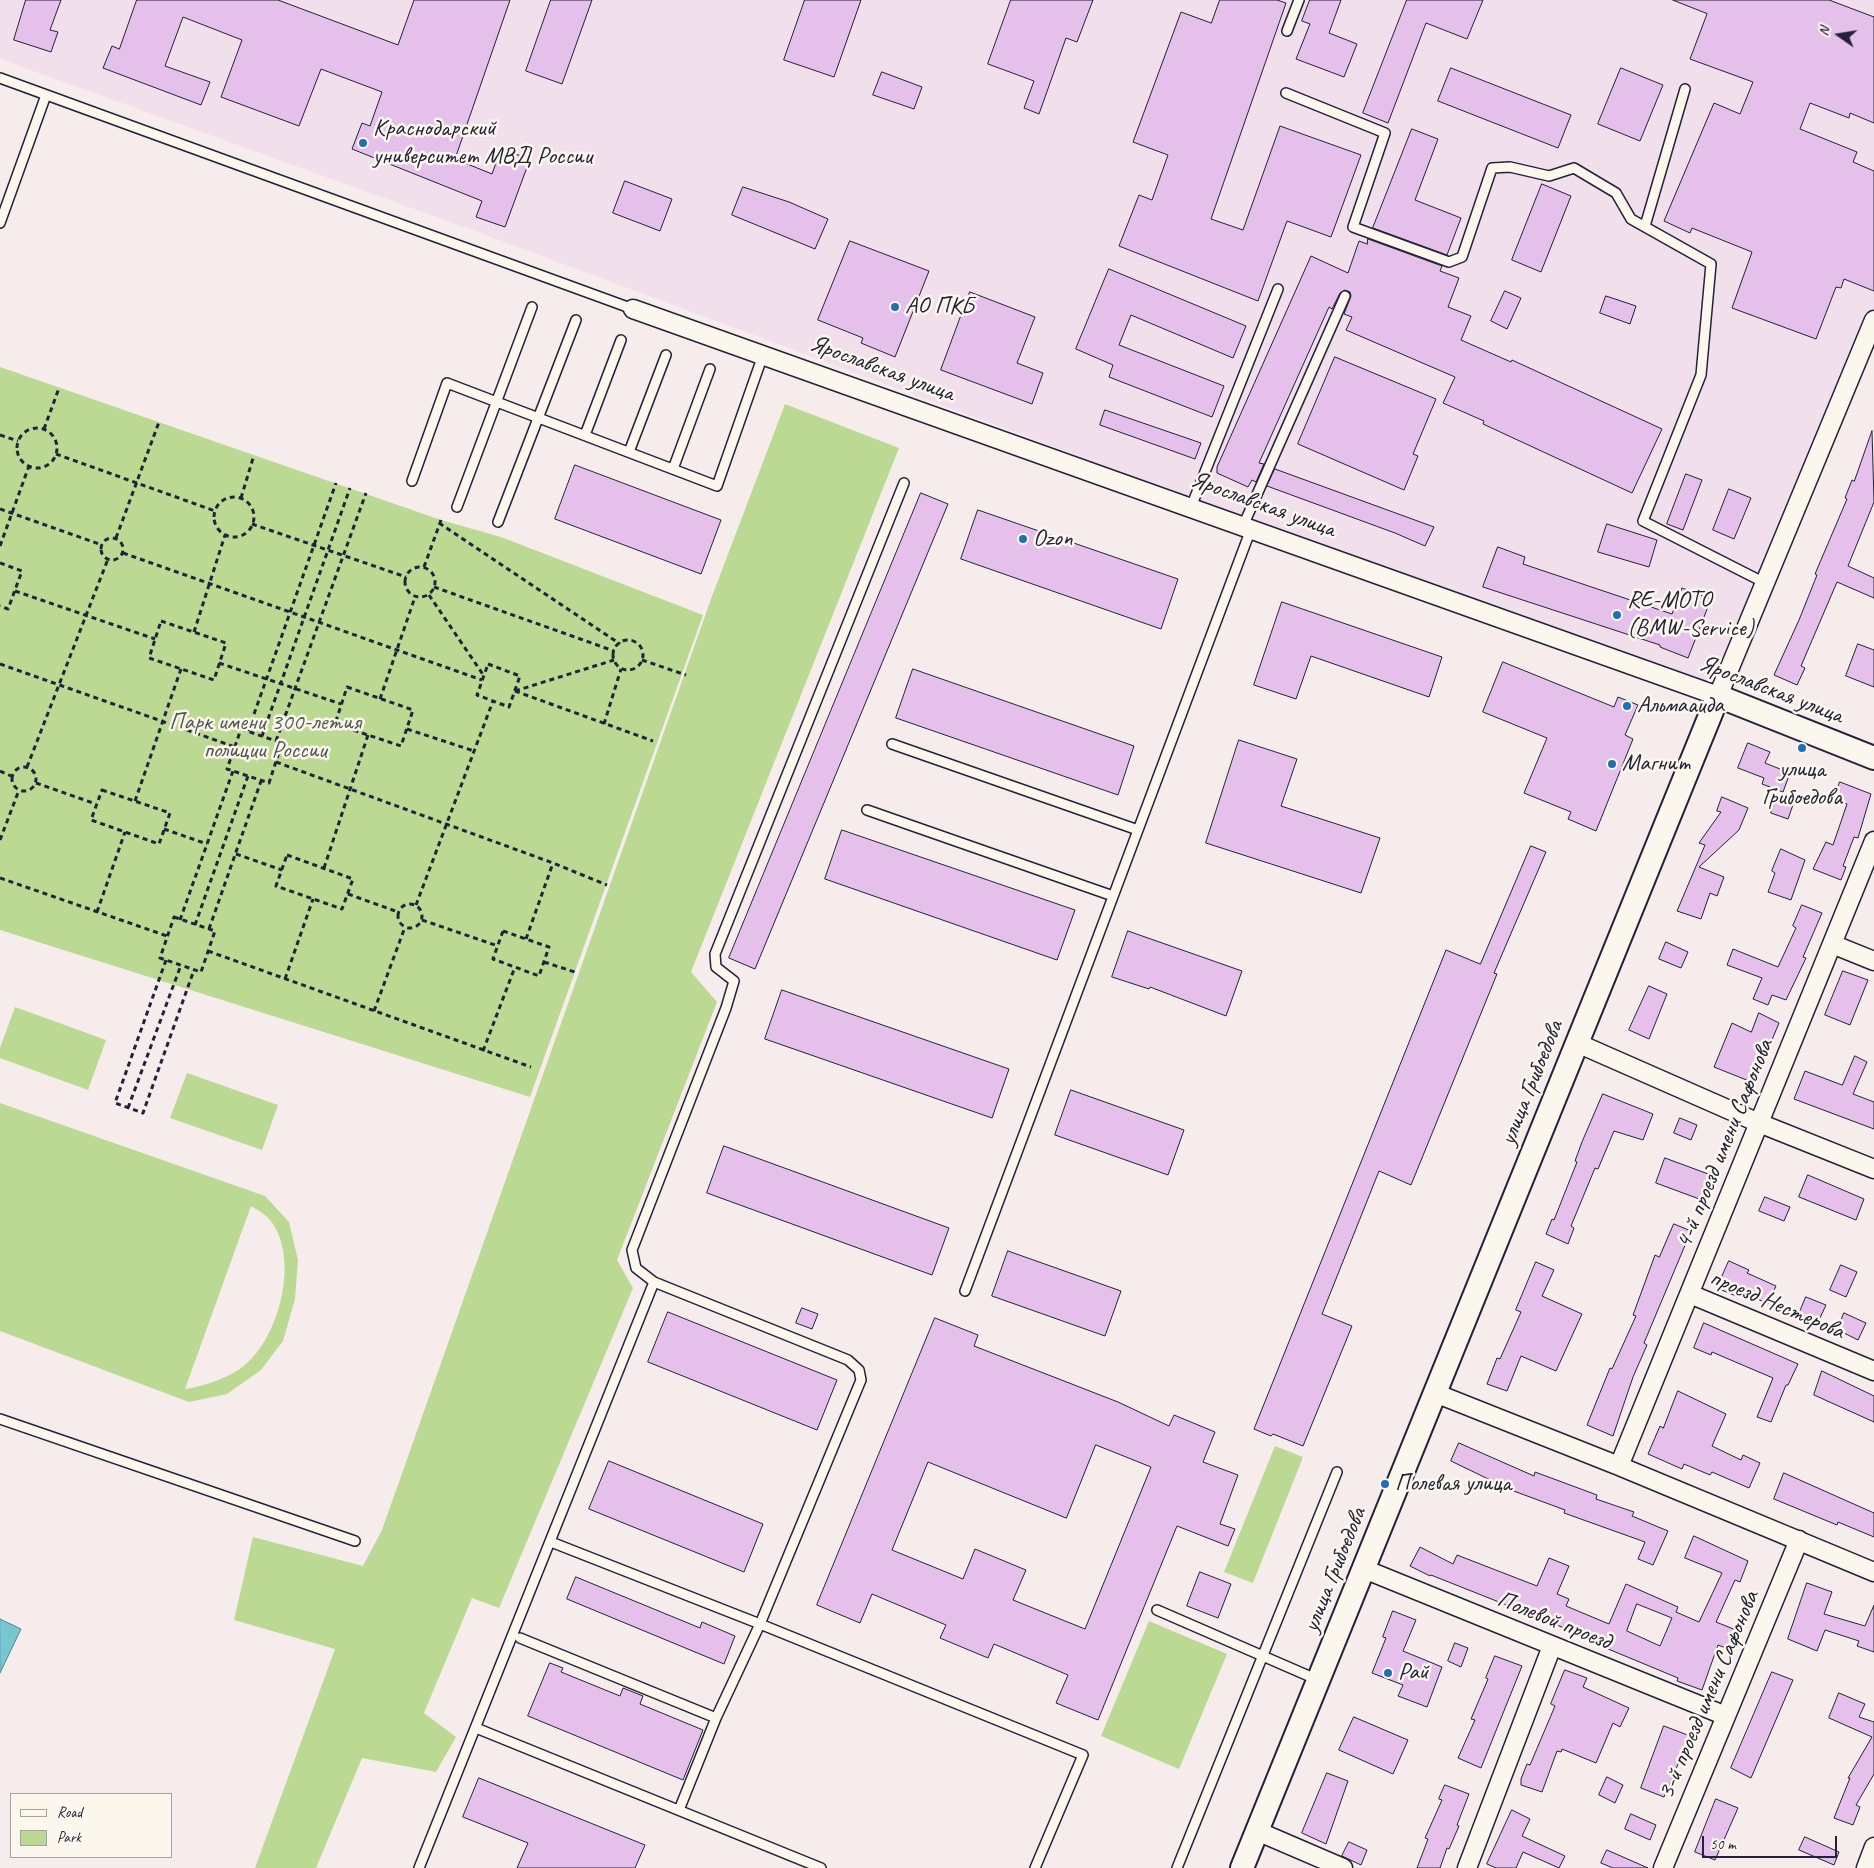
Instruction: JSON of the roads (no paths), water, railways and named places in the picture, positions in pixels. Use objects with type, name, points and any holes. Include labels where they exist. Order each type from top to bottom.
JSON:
[{"type":"street","name":"Ярославская улица","points":[[632,309],[1718,696],[1874,758]]},
{"type":"street","name":"улица Грибоедова","points":[[1242,1868],[1718,696],[1765,583],[1869,350],[1874,320]]},
{"type":"street","name":"4-й проезд имени Сафонова","points":[[1619,1466],[1874,841]]},
{"type":"street","points":[[1832,944],[1874,961]]},
{"type":"street","points":[[1577,1043],[1759,1123],[1874,1169]]},
{"type":"street","name":"проезд Нестерова","points":[[1690,1294],[1874,1371]]},
{"type":"street","points":[[1435,1393],[1619,1466],[1874,1572]]},
{"type":"street","name":"3-й проезд имени Сафонова","points":[[1663,1868],[1799,1540]]},
{"type":"street","name":"Полевой проезд","points":[[1364,1569],[1726,1716]]},
{"type":"street","points":[[1467,1868],[1552,1646]]},
{"type":"street","points":[[1257,1832],[1343,1868]]},
{"type":"street","points":[[1866,1868],[1874,1848]]},
{"type":"lane","points":[[1287,31],[1299,0]]},
{"type":"lane","points":[[0,78],[632,309]]},
{"type":"lane","points":[[1645,226],[1685,89]]},
{"type":"lane","points":[[1286,93],[1386,132],[1353,227],[1449,262],[1462,257],[1492,168],[1510,167],[1549,176],[1574,168],[1616,193],[1631,218],[1711,264],[1702,375],[1643,521],[1765,583]]},
{"type":"lane","points":[[0,223],[46,95]]},
{"type":"lane","points":[[1190,507],[1278,289]]},
{"type":"lane","points":[[964,1291],[1138,830],[1247,527],[1345,296]]},
{"type":"lane","points":[[457,507],[532,307]]},
{"type":"lane","points":[[498,522],[576,320]]},
{"type":"lane","points":[[584,435],[621,340]]},
{"type":"lane","points":[[629,452],[666,354]]},
{"type":"lane","points":[[412,481],[447,383],[717,486],[763,355]]},
{"type":"lane","points":[[672,469],[710,370]]},
{"type":"lane","points":[[679,1810],[716,1718],[760,1624],[861,1380],[859,1370],[848,1360],[654,1282],[636,1268],[632,1250],[726,1008],[734,981],[716,967],[715,954],[904,483]]},
{"type":"lane","points":[[892,744],[1138,830]]},
{"type":"lane","points":[[867,810],[1113,896]]},
{"type":"lane","points":[[419,1868],[654,1282]]},
{"type":"lane","points":[[0,1419],[355,1541]]},
{"type":"lane","points":[[1177,1868],[1338,1472]]},
{"type":"lane","points":[[551,1542],[760,1624],[1083,1755],[1035,1868]]},
{"type":"lane","points":[[1157,1610],[1318,1680]]},
{"type":"lane","points":[[520,1638],[716,1718]]},
{"type":"lane","points":[[476,1728],[821,1868]]},
{"type":"water","points":[[0,1619],[21,1629],[0,1673]]},
{"type":"place","name":"Краснодарский университет МВД России","points":[[363,143]]},
{"type":"place","name":"АО ПКБ","points":[[895,307]]},
{"type":"place","name":"Ozon","points":[[1023,539]]},
{"type":"place","name":"RE-MOTO (BMW-Service)","points":[[1617,615]]},
{"type":"place","name":"Альмааида","points":[[1627,706]]},
{"type":"place","name":"улица Грибоедова","points":[[1802,748]]},
{"type":"place","name":"Магнит","points":[[1612,764]]},
{"type":"place","name":"Полевая улица","points":[[1385,1484]]},
{"type":"place","name":"Рай","points":[[1388,1673]]},
{"type":"park label","name":"Парк имени 300-летия полиции России","points":[[265,737]]}]
